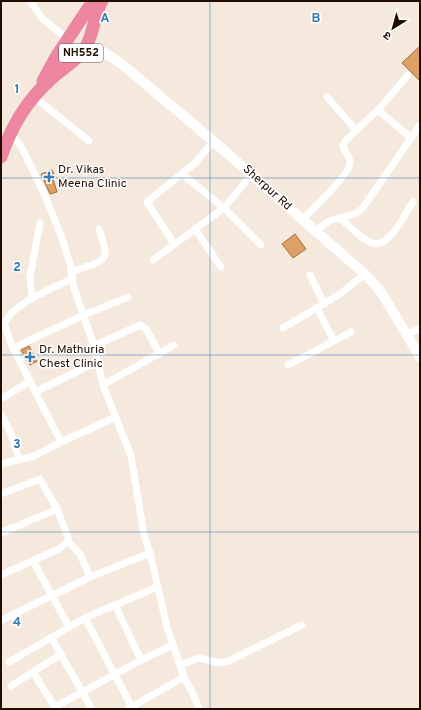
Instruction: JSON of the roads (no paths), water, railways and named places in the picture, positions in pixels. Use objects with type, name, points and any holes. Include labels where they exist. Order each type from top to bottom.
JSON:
[{"type":"highway","name":"NH552","points":[[2,149],[17,118],[36,93],[67,39],[94,1]]},
{"type":"highway","name":"NH552","points":[[36,93],[77,57],[88,44],[97,11],[102,1]]},
{"type":"street","points":[[30,1],[42,18],[67,39]]},
{"type":"street","name":"Sherpur Rd","points":[[88,44],[111,57],[214,141],[365,274],[381,292],[420,357]]},
{"type":"street","points":[[303,220],[349,167],[350,161],[343,146],[345,140],[378,110],[408,75]]},
{"type":"street","points":[[36,93],[89,142]]},
{"type":"street","points":[[327,97],[356,130]]},
{"type":"street","points":[[378,110],[410,137]]},
{"type":"street","points":[[316,231],[326,223],[357,214],[362,209],[410,137],[420,125]]},
{"type":"street","points":[[10,133],[21,146],[43,191],[62,238],[74,288],[94,346],[103,385],[132,456],[144,535],[150,553],[157,587],[173,645],[184,677],[194,694],[199,709]]},
{"type":"street","points":[[174,244],[147,202],[195,163],[214,141]]},
{"type":"street","points":[[182,174],[224,208],[261,245]]},
{"type":"street","points":[[153,260],[224,208],[252,174]]},
{"type":"street","points":[[340,218],[364,239],[373,244],[381,244],[390,237],[413,202]]},
{"type":"street","points":[[32,299],[30,277],[40,222]]},
{"type":"street","points":[[61,442],[2,324],[15,308],[72,275],[104,259],[105,254],[99,229]]},
{"type":"street","points":[[195,229],[222,267]]},
{"type":"street","points":[[283,328],[340,294],[365,274]]},
{"type":"street","points":[[310,275],[334,341]]},
{"type":"street","points":[[13,348],[84,315],[128,297]]},
{"type":"street","points":[[94,346],[140,325],[146,328],[160,354]]},
{"type":"street","points":[[407,335],[420,328]]},
{"type":"street","points":[[288,364],[351,332]]},
{"type":"street","points":[[103,385],[174,345]]},
{"type":"street","points":[[35,392],[98,361]]},
{"type":"street","points":[[1,399],[30,381]]},
{"type":"street","points":[[1,415],[11,433],[19,460]]},
{"type":"street","points":[[1,464],[19,460],[45,451],[61,442],[116,417]]},
{"type":"street","points":[[1,494],[40,479],[57,509],[68,537],[68,541],[80,554],[90,577]]},
{"type":"street","points":[[1,533],[57,509]]},
{"type":"street","points":[[1,575],[59,549],[68,541]]},
{"type":"street","points":[[2,620],[90,577],[150,553]]},
{"type":"street","points":[[33,561],[69,627]]},
{"type":"street","points":[[9,662],[85,618],[157,587]]},
{"type":"street","points":[[115,605],[141,660]]},
{"type":"street","points":[[85,618],[130,708],[184,677]]},
{"type":"street","points":[[180,665],[199,658],[219,662],[229,661],[302,626]]},
{"type":"street","points":[[51,637],[92,709]]},
{"type":"street","points":[[33,672],[55,708],[82,691],[173,645]]},
{"type":"street","points":[[11,686],[61,654]]},
{"type":"place","name":"Dr. Vikas Meena Clinic","points":[[49,177]]},
{"type":"place","name":"Dr. Mathuria Chest Clinic","points":[[30,357]]}]
